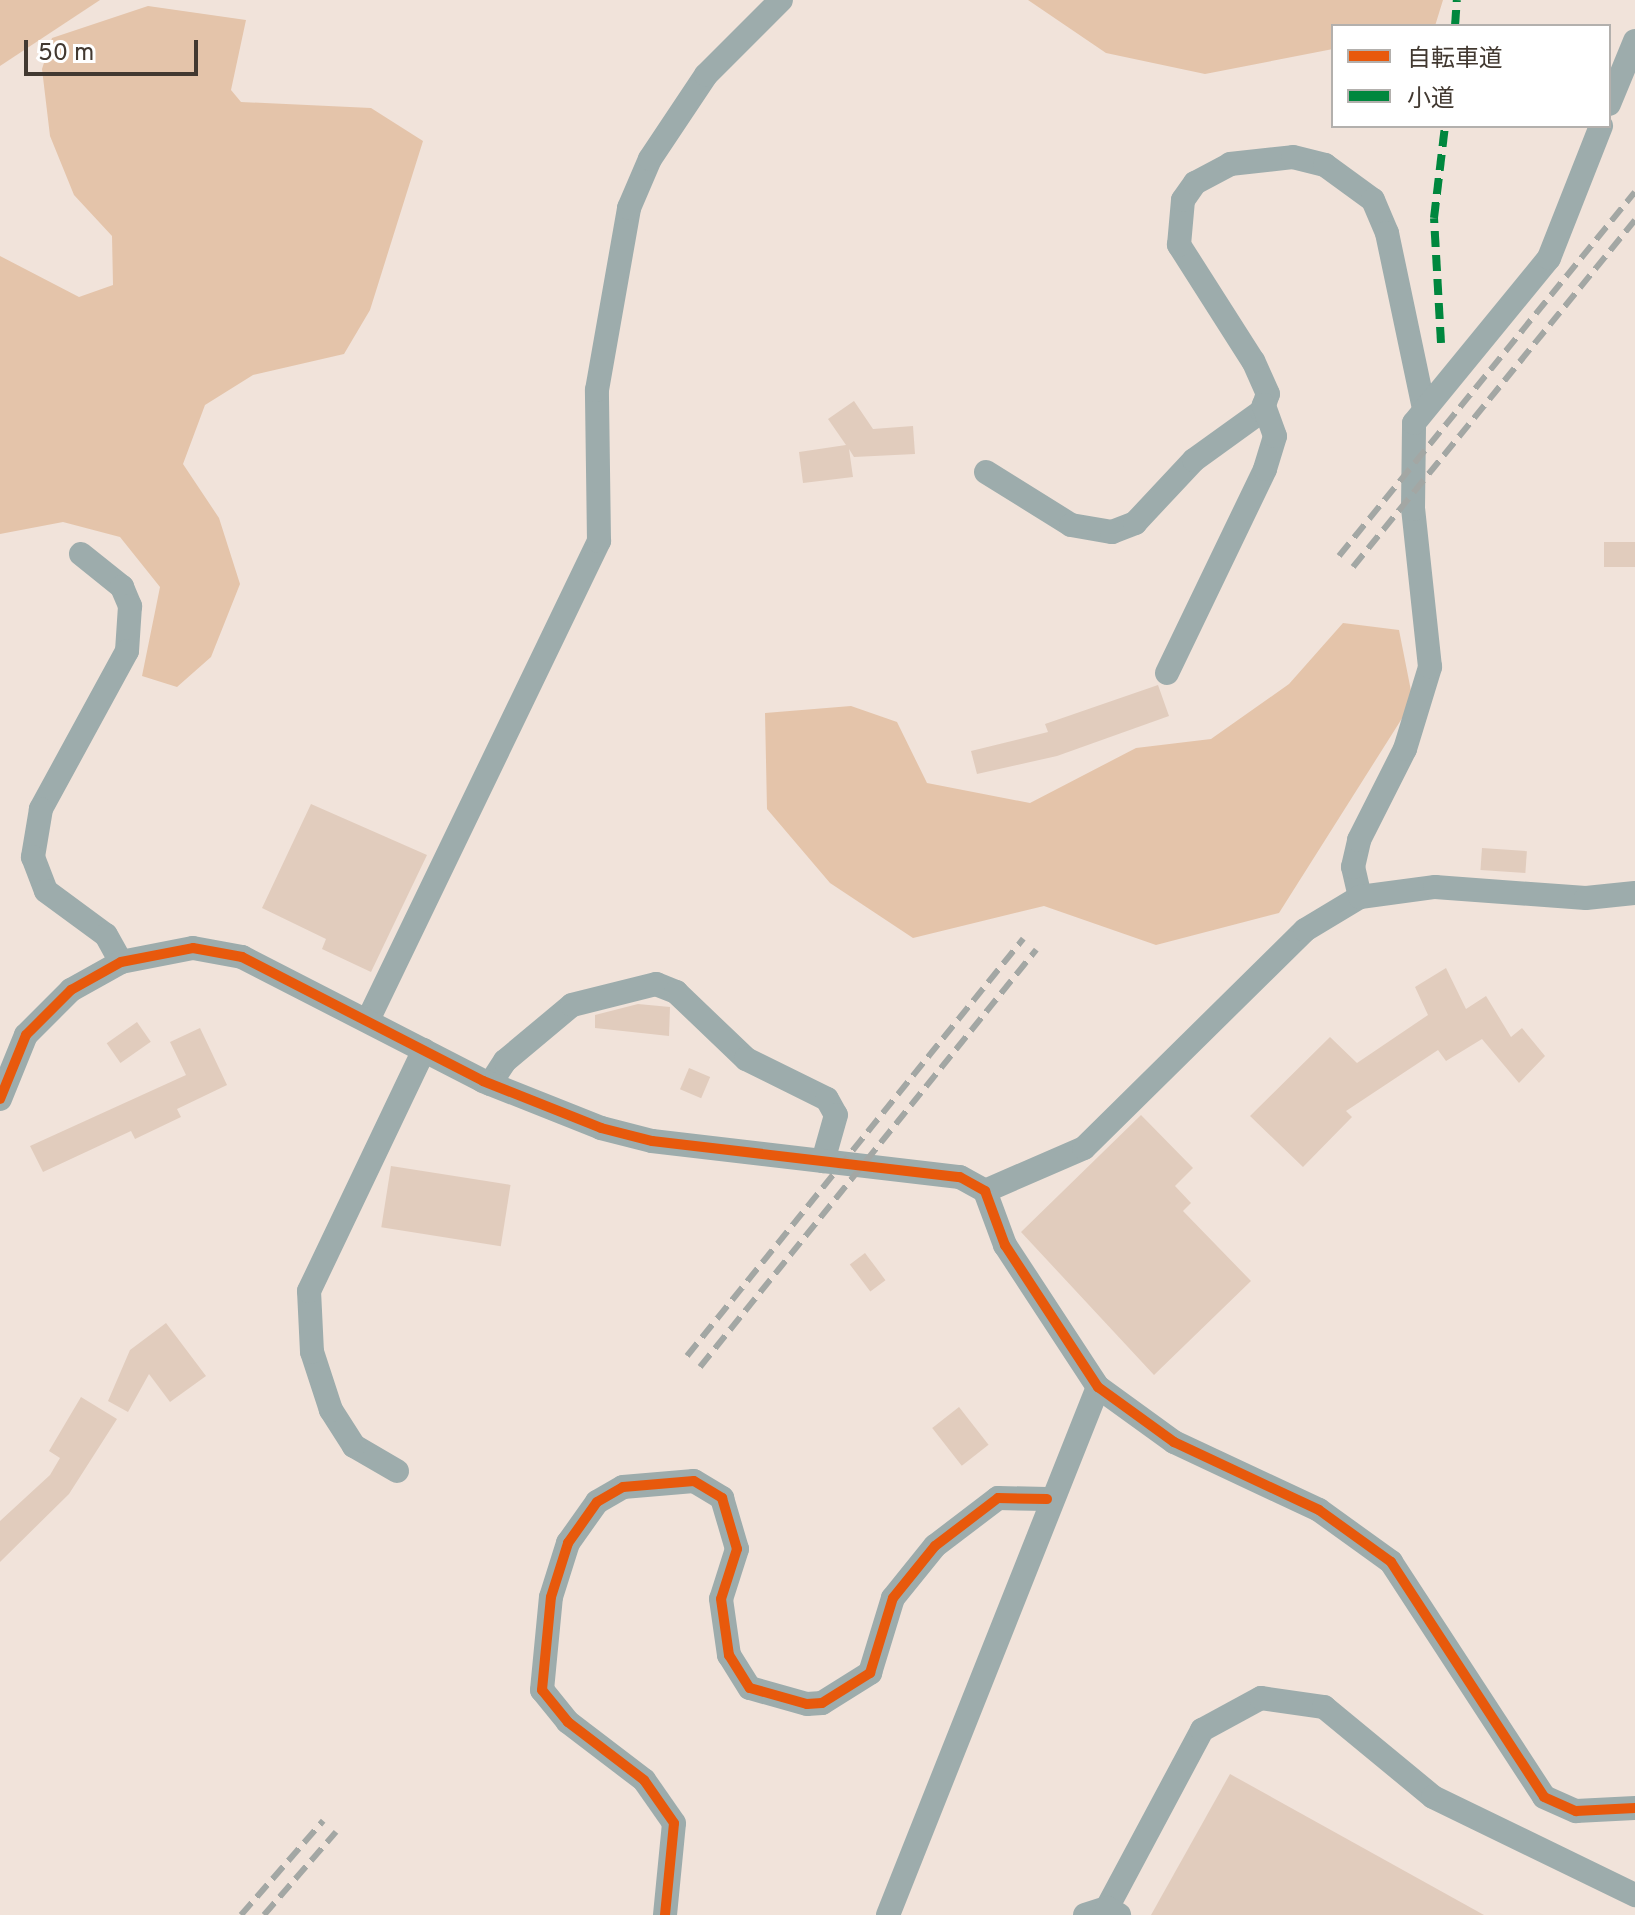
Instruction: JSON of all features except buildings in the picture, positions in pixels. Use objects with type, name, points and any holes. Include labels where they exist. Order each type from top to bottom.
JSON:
[{"type":"street","points":[[368,1020],[599,541],[597,390],[629,208],[650,159],[706,75],[780,0]]},
{"type":"street","points":[[1611,99],[1635,41]]},
{"type":"street","points":[[1360,897],[1353,867],[1359,840],[1405,749],[1430,667],[1413,509],[1414,423],[1423,404],[1486,342],[1549,258],[1600,128]]},
{"type":"street","points":[[986,472],[1071,525],[1112,532],[1135,523],[1194,460],[1264,405],[1268,394],[1253,361],[1179,245],[1177,213],[1195,183],[1216,170],[1293,157],[1325,165],[1373,200],[1387,233],[1423,404]]},
{"type":"street","points":[[1167,673],[1265,469],[1275,436],[1264,405]]},
{"type":"street","points":[[81,554],[122,587],[130,606],[127,651],[41,809],[33,857],[46,891],[106,935],[121,962]]},
{"type":"street","points":[[985,1191],[1084,1148],[1305,930],[1360,897],[1435,887],[1586,898],[1635,893]]},
{"type":"street","points":[[0,1099],[42,1014],[121,962],[193,948],[242,957],[490,1084],[652,1141],[960,1177],[985,1191],[1005,1245],[1098,1387],[1174,1442],[1319,1510],[1391,1562],[1544,1797],[1576,1811],[1635,1808]]},
{"type":"street","points":[[490,1084],[505,1061],[572,1005],[656,984],[676,992],[746,1059],[827,1099],[836,1115],[823,1161]]},
{"type":"street","points":[[397,1471],[354,1446],[331,1410],[312,1352],[309,1291],[424,1050]]},
{"type":"street","points":[[888,1915],[1047,1499],[1098,1387]]},
{"type":"street","points":[[665,1915],[674,1823],[644,1780],[568,1722],[542,1690],[551,1597],[568,1543],[597,1502],[623,1487],[694,1481],[722,1498],[737,1549],[721,1599],[729,1655],[750,1688],[807,1704],[822,1703],[870,1673],[893,1598],[935,1546],[998,1498],[1047,1499]]},
{"type":"street","points":[[1104,1913],[1202,1730],[1261,1698],[1324,1707],[1433,1797],[1635,1895]]},
{"type":"shaded area","points":[[0,0],[100,0],[0,66]]},
{"type":"shaded area","points":[[1028,0],[1443,0],[1436,24],[1331,24],[1331,49],[1205,74],[1106,53]]},
{"type":"shaded area","points":[[148,6],[246,20],[231,90],[241,102],[371,108],[423,141],[370,310],[344,354],[253,375],[205,405],[183,464],[219,518],[240,584],[211,657],[177,687],[142,676],[160,587],[120,537],[63,522],[0,534],[0,256],[79,297],[113,285],[112,236],[74,195],[50,136],[42,69],[52,38]]},
{"type":"shaded area","points":[[1343,623],[1399,630],[1413,701],[1279,913],[1156,945],[1044,906],[913,938],[830,883],[767,809],[765,713],[851,706],[897,722],[927,783],[1030,803],[1136,748],[1211,739],[1289,684]]},
{"type":"railway","points":[[1339,556],[1635,192]]},
{"type":"railway","points":[[1353,567],[1635,220]]},
{"type":"railway","points":[[687,1356],[1023,939]]},
{"type":"railway","points":[[700,1367],[1036,950]]},
{"type":"railway","points":[[241,1915],[323,1821]]},
{"type":"railway","points":[[264,1915],[336,1832]]},
{"type":"marked path","points":[[1455,24],[1457,0]]},
{"type":"marked path","points":[[1441,343],[1434,218],[1445,128]]},
{"type":"cycle path","points":[[0,1099],[26,1035],[71,990],[121,962],[193,948],[242,957],[483,1081],[601,1128],[652,1141],[960,1177],[985,1191],[1005,1245],[1098,1387],[1174,1442],[1319,1510],[1391,1562],[1544,1797],[1576,1811],[1635,1808]]},
{"type":"cycle path","points":[[665,1915],[674,1823],[644,1780],[568,1722],[542,1690],[551,1597],[568,1543],[597,1502],[623,1487],[694,1481],[722,1498],[737,1549],[721,1599],[729,1655],[750,1688],[807,1704],[822,1703],[870,1673],[893,1598],[935,1546],[998,1498],[1047,1499]]}]
